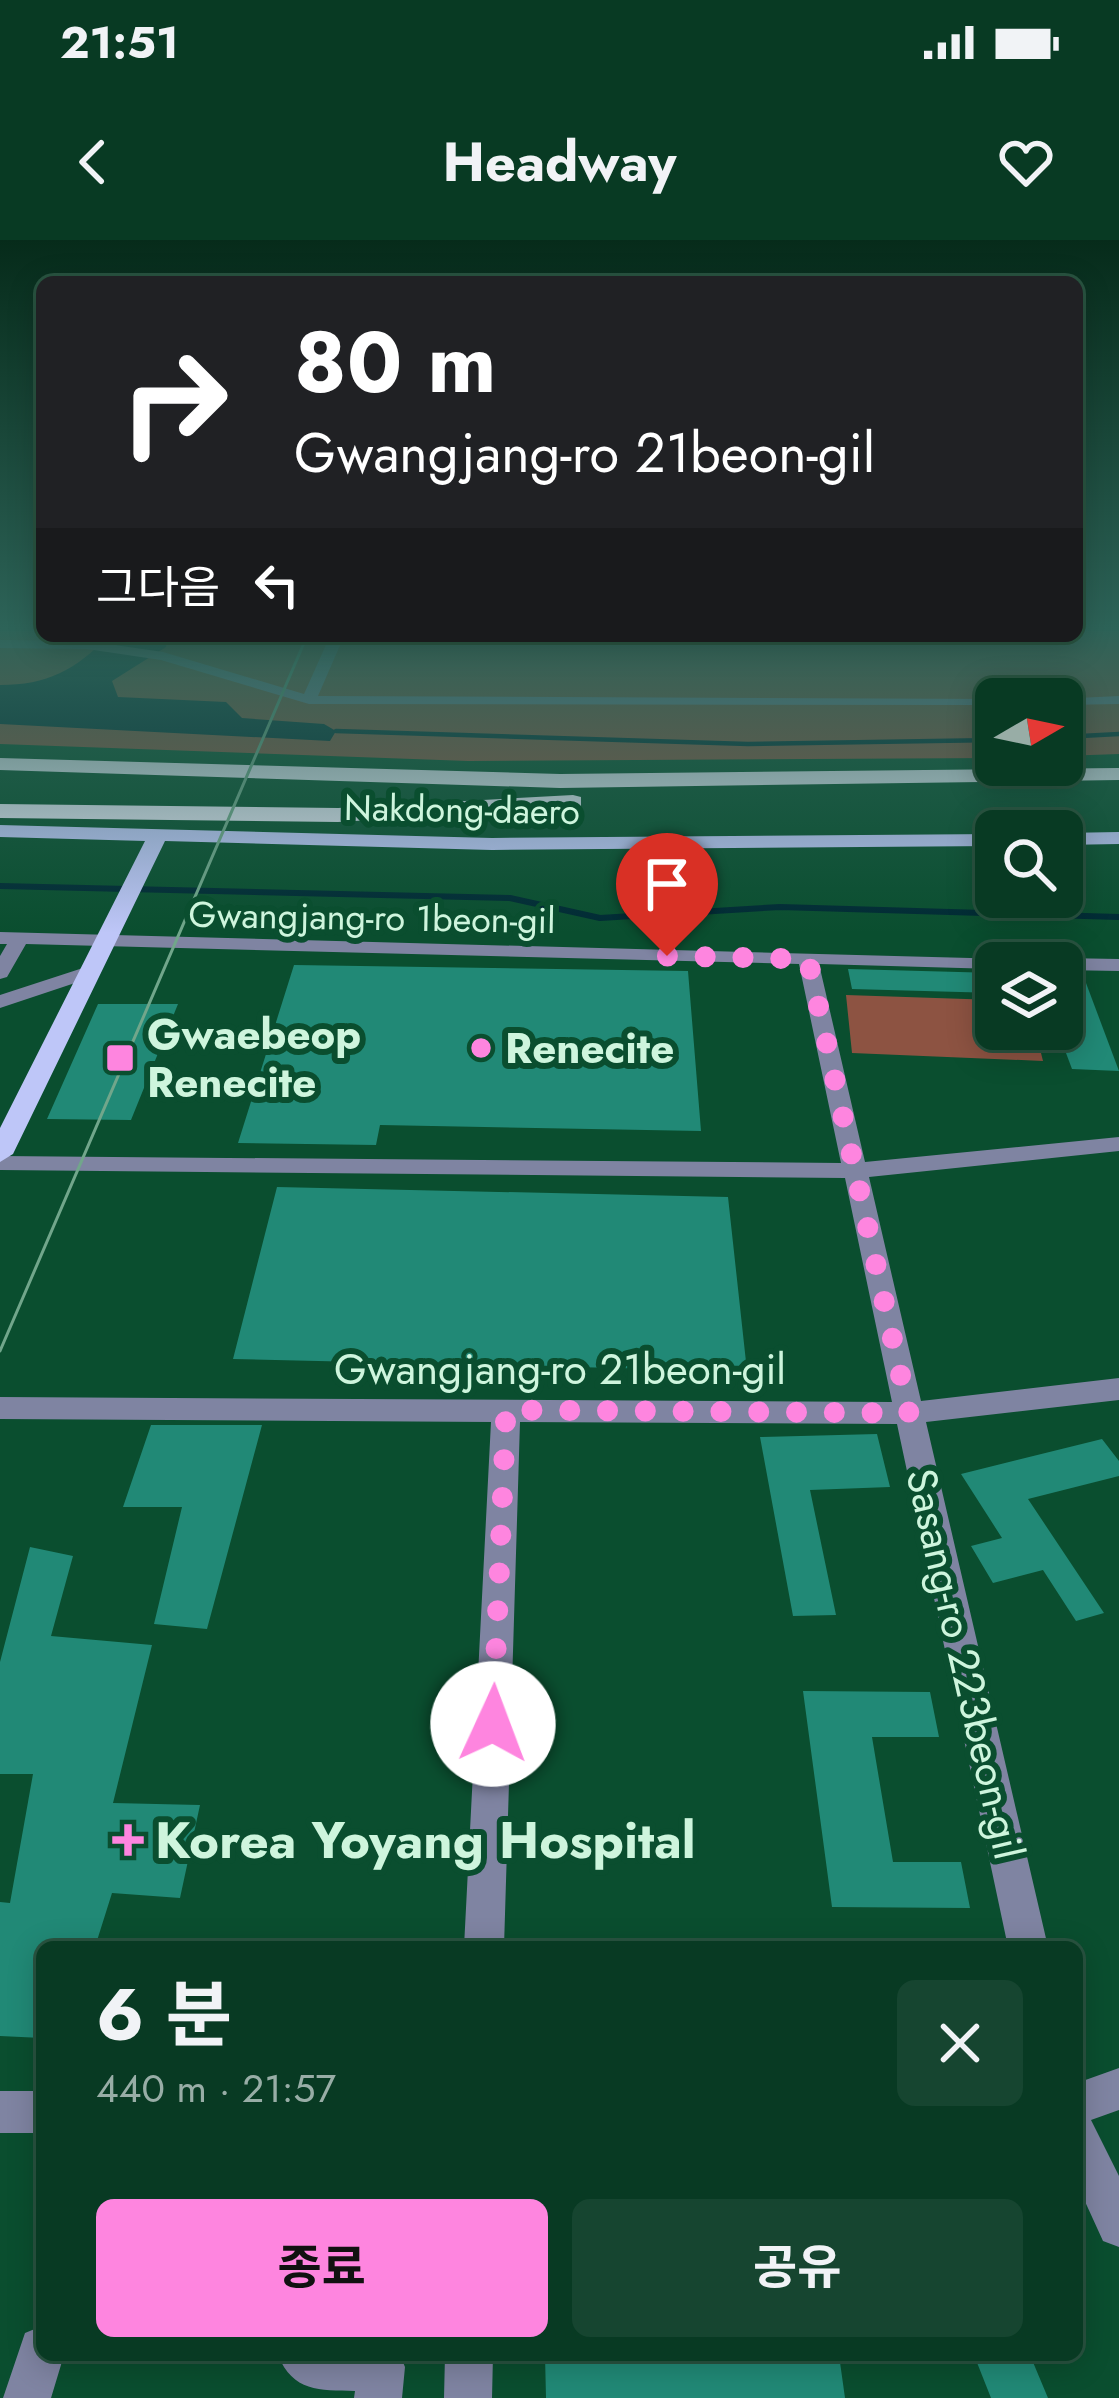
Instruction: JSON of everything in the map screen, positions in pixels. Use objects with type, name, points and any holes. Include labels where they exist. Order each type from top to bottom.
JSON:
[{"type":"highway","points":[[0,754],[388,765],[975,765]]},
{"type":"highway","points":[[1083,763],[1119,762]]},
{"type":"highway","points":[[0,764],[496,780],[1119,774]]},
{"type":"highway","points":[[0,811],[395,813],[796,791],[975,770]]},
{"type":"main road","name":"Nakdong-daero","points":[[0,831],[153,846],[975,840]]},
{"type":"main road","points":[[1083,839],[1119,838]]},
{"type":"main road","points":[[0,1158],[153,846]]},
{"type":"street","name":"Gwangjang-ro 1beon-gil","points":[[10,938],[975,962]]},
{"type":"street","points":[[0,973],[10,938]]},
{"type":"street","name":"Sasang-ro 223beon-gil","points":[[808,959],[1027,1941]]},
{"type":"street","points":[[1083,964],[1119,965]]},
{"type":"street","points":[[0,1002],[89,972]]},
{"type":"street","points":[[0,1158],[855,1171],[1119,1144]]},
{"type":"street","name":"Gwangjang-ro 21beon-gil","points":[[0,1408],[909,1413],[1117,1391]]},
{"type":"street","points":[[484,1941],[506,1410]]},
{"type":"street","points":[[1083,2102],[1119,2089]]},
{"type":"street","points":[[0,2112],[36,2112]]},
{"type":"street","points":[[1083,2149],[1119,2225]]},
{"type":"street","points":[[27,2398],[39,2361]]},
{"type":"street","points":[[308,2361],[313,2366],[381,2367],[378,2398]]},
{"type":"street","points":[[468,2398],[469,2361]]},
{"type":"shaded area","points":[[0,732],[975,732],[975,758],[468,761],[0,744]]},
{"type":"shaded area","points":[[1083,732],[1119,732],[1119,754],[1083,755]]},
{"type":"shaded area","points":[[846,995],[975,999],[975,1050],[1040,1050],[1043,1061],[852,1053]]},
{"type":"water","points":[[150,732],[336,732],[330,741]]},
{"type":"building","name":"Renecite","points":[[294,965],[688,971],[701,1131],[380,1125],[376,1145],[238,1143]]},
{"type":"building","points":[[848,969],[975,972],[975,992],[852,989]]},
{"type":"building","points":[[1083,975],[1119,1071],[1072,1069],[1065,1050],[1083,1050]]},
{"type":"building","points":[[98,1004],[178,1004],[131,1120],[47,1119]]},
{"type":"building","points":[[277,1187],[728,1197],[747,1371],[233,1359]]},
{"type":"building","points":[[151,1425],[262,1425],[207,1629],[154,1624],[182,1507],[123,1507]]},
{"type":"building","points":[[877,1434],[890,1487],[810,1490],[836,1615],[793,1616],[760,1437]]},
{"type":"building","points":[[1102,1439],[1119,1461],[1119,1476],[1028,1499],[1104,1613],[1076,1621],[1043,1570],[993,1583],[971,1546],[1002,1538],[961,1474]]},
{"type":"building","points":[[30,1547],[73,1556],[51,1636],[152,1645],[113,1803],[200,1805],[180,1898],[112,1893],[97,1941],[36,1941],[36,2038],[0,2036],[0,1902],[10,1903],[33,1774],[0,1774],[0,1662]]},
{"type":"building","points":[[803,1691],[930,1692],[939,1737],[872,1737],[893,1862],[961,1862],[970,1908],[832,1907]]},
{"type":"building","points":[[545,2361],[840,2361],[845,2398],[546,2398]]},
{"type":"building","points":[[976,2361],[1033,2361],[1048,2398],[991,2398]]},
{"type":"waterway","points":[[358,732],[748,744],[975,740]]},
{"type":"waterway","points":[[1083,736],[1119,734]]},
{"type":"waterway","points":[[0,886],[510,898],[600,918],[780,907],[1119,917]]},
{"type":"tram line","points":[[0,1351],[266,732]]},
{"type":"place","name":"Renecite","points":[[481,1048]]},
{"type":"place","name":"Gwaebeop Renecite","points":[[120,1058]]},
{"type":"place","name":"Korea Yoyang Hospital","points":[[128,1840]]},
{"type":"route","points":[[493,1724],[506,1410],[909,1413],[808,959],[667,956]]}]
